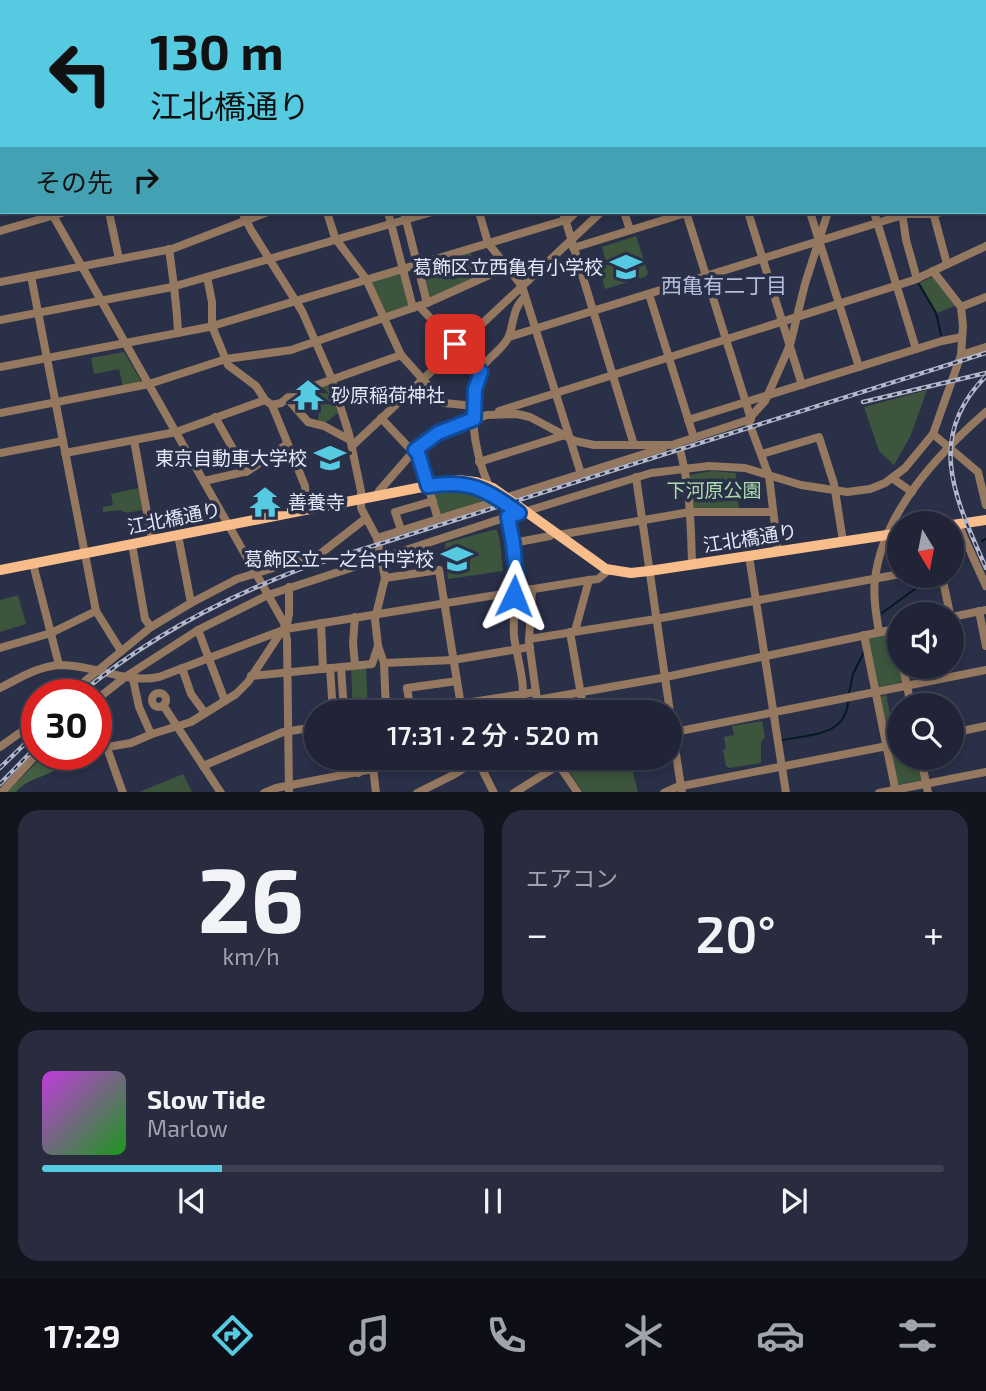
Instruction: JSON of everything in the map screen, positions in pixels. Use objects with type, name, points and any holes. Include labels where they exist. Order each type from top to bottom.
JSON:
[{"type":"main road","name":"江北橋通り","points":[[0,570],[458,480],[489,486],[554,535],[607,569],[631,573],[887,534]]},
{"type":"main road","name":"江北橋通り","points":[[433,485],[470,485],[504,498]]},
{"type":"main road","points":[[964,523],[986,520]]},
{"type":"street","points":[[0,231],[52,214],[286,629]]},
{"type":"street","points":[[108,214],[119,259]]},
{"type":"street","points":[[328,214],[335,239],[366,279],[401,355],[444,404],[474,406]]},
{"type":"street","points":[[389,214],[403,268],[421,305],[482,369]]},
{"type":"street","points":[[480,214],[488,243],[522,286],[580,474]]},
{"type":"street","points":[[351,443],[522,286],[572,244],[599,214]]},
{"type":"street","points":[[625,214],[629,230]]},
{"type":"street","points":[[572,244],[681,214]]},
{"type":"street","points":[[688,214],[749,419],[769,476],[778,551]]},
{"type":"street","points":[[749,214],[803,385]]},
{"type":"street","points":[[811,214],[859,367]]},
{"type":"street","points":[[377,538],[749,419],[768,395],[790,345],[827,214]]},
{"type":"street","points":[[874,214],[916,349]]},
{"type":"street","points":[[509,337],[902,214],[917,279]]},
{"type":"street","points":[[935,214],[947,264]]},
{"type":"street","points":[[0,320],[173,286],[391,222],[405,215],[417,264],[421,305]]},
{"type":"street","points":[[0,282],[169,249],[244,216],[297,301],[331,380],[351,443],[362,491],[360,508],[377,538],[385,579],[376,614],[378,646],[384,663],[386,700]]},
{"type":"street","points":[[0,367],[212,326],[488,243],[564,216],[634,445]]},
{"type":"street","points":[[377,496],[414,451],[438,433],[556,392],[897,286],[986,246]]},
{"type":"street","points":[[169,249],[177,303],[178,333]]},
{"type":"street","points":[[0,414],[149,384],[226,359],[291,351],[421,305],[507,267]]},
{"type":"street","points":[[112,690],[198,630],[268,595],[651,472],[728,466],[801,485],[853,492],[870,489],[892,478],[905,468],[933,434],[961,355],[961,307],[933,271]]},
{"type":"street","points":[[31,276],[96,611],[121,651]]},
{"type":"street","points":[[207,277],[212,302],[212,326],[228,365],[256,386],[268,402],[304,486],[306,510]]},
{"type":"street","points":[[649,294],[694,438]]},
{"type":"street","points":[[489,486],[479,462],[474,419],[477,379],[509,337],[515,312],[525,297]]},
{"type":"street","points":[[961,307],[986,297]]},
{"type":"street","points":[[688,420],[962,337]]},
{"type":"street","points":[[961,355],[986,347]]},
{"type":"street","points":[[65,453],[176,432],[215,417],[268,402],[285,401],[294,393],[401,355]]},
{"type":"street","points":[[285,401],[307,422],[324,426],[351,443]]},
{"type":"street","points":[[901,511],[912,492],[950,447],[986,412]]},
{"type":"street","points":[[487,415],[524,415],[588,445],[675,444]]},
{"type":"street","points":[[215,417],[246,472]]},
{"type":"street","points":[[381,418],[418,453],[433,485],[433,500],[438,519]]},
{"type":"street","points":[[933,434],[982,470],[986,505]]},
{"type":"street","points":[[479,462],[568,436]]},
{"type":"street","points":[[762,454],[819,437],[835,490],[843,541]]},
{"type":"street","points":[[134,440],[152,541]]},
{"type":"street","points":[[0,453],[63,442]]},
{"type":"street","points":[[204,481],[246,472],[287,444]]},
{"type":"street","points":[[675,444],[684,470],[690,512],[692,565]]},
{"type":"street","points":[[636,477],[668,700]]},
{"type":"street","points":[[892,478],[912,492]]},
{"type":"street","points":[[401,530],[395,512],[433,500]]},
{"type":"street","points":[[513,543],[690,512],[773,512]]},
{"type":"street","points":[[508,517],[513,543],[516,650],[522,700]]},
{"type":"street","points":[[87,679],[151,627],[191,603],[229,582],[320,554],[365,519]]},
{"type":"street","points":[[178,535],[191,603]]},
{"type":"street","points":[[879,631],[874,603],[875,579],[887,537]]},
{"type":"street","points":[[964,540],[983,573],[986,586]]},
{"type":"street","points":[[132,544],[145,619],[151,627]]},
{"type":"street","points":[[749,556],[786,792]]},
{"type":"street","points":[[33,564],[59,665]]},
{"type":"street","points":[[0,688],[34,670],[59,665],[145,680],[286,629],[597,579],[607,569]]},
{"type":"street","points":[[385,579],[439,570],[460,700]]},
{"type":"street","points":[[384,663],[453,660],[516,650],[529,643],[572,632],[887,577]]},
{"type":"street","points":[[581,700],[572,632],[589,580]]},
{"type":"street","points":[[288,789],[286,629],[289,621],[289,587]]},
{"type":"street","points":[[532,589],[529,643],[536,700]]},
{"type":"street","points":[[964,613],[982,610],[986,646]]},
{"type":"street","points":[[0,648],[51,633],[96,611]]},
{"type":"street","points":[[355,617],[355,665]]},
{"type":"street","points":[[321,623],[322,647],[331,700]]},
{"type":"street","points":[[112,747],[191,722],[241,691],[279,635],[286,629]]},
{"type":"street","points":[[198,630],[225,701]]},
{"type":"street","points":[[496,700],[523,694],[537,696],[580,693],[887,630]]},
{"type":"street","points":[[678,770],[681,790],[887,746],[864,635]]},
{"type":"street","points":[[251,676],[372,664],[378,646]]},
{"type":"street","points":[[341,667],[343,700]]},
{"type":"street","points":[[182,668],[191,694],[205,713]]},
{"type":"street","points":[[682,730],[986,670]]},
{"type":"street","points":[[129,678],[151,734]]},
{"type":"street","points":[[906,679],[908,693]]},
{"type":"street","points":[[145,680],[155,694],[152,700],[154,704],[159,707],[163,705],[220,792]]},
{"type":"street","points":[[408,700],[407,688],[457,681]]},
{"type":"street","points":[[964,731],[986,726]]},
{"type":"street","points":[[203,766],[288,731],[304,729]]},
{"type":"street","points":[[0,747],[21,732]]},
{"type":"street","points":[[112,762],[123,792]]},
{"type":"street","points":[[2,792],[22,770]]},
{"type":"street","points":[[270,792],[374,770],[376,792]]},
{"type":"street","points":[[419,792],[462,770]]},
{"type":"street","points":[[484,770],[494,792]]},
{"type":"street","points":[[515,792],[545,770]]},
{"type":"street","points":[[563,770],[577,792]]},
{"type":"street","points":[[891,770],[895,791],[927,788],[986,772]]},
{"type":"street","points":[[923,770],[927,788]]},
{"type":"green space","points":[[636,236],[648,273],[645,277],[605,289],[599,267],[607,265],[602,247]]},
{"type":"green space","points":[[470,251],[477,278],[428,297],[421,268],[423,265]]},
{"type":"green space","points":[[399,272],[402,274],[409,307],[388,314],[385,313],[372,284],[373,281]]},
{"type":"green space","points":[[934,276],[955,306],[937,313],[919,283]]},
{"type":"green space","points":[[124,352],[141,381],[140,384],[123,387],[119,369],[94,374],[91,358]]},
{"type":"green space","points":[[328,384],[338,413],[325,423],[318,421],[319,410],[312,390]]},
{"type":"green space","points":[[927,390],[911,435],[894,465],[879,451],[864,407]]},
{"type":"green space","name":"下河原公園","points":[[712,471],[736,473],[739,510],[692,509],[689,475]]},
{"type":"green space","points":[[139,488],[142,510],[127,513],[120,510],[103,512],[103,507],[113,505],[111,494]]},
{"type":"green space","points":[[453,489],[469,490],[491,499],[440,516],[433,493]]},
{"type":"green space","points":[[497,530],[500,541],[503,571],[448,579],[445,543]]},
{"type":"green space","points":[[18,595],[26,624],[0,632],[0,600]]},
{"type":"green space","points":[[887,634],[887,679],[902,679],[903,682],[878,687],[868,637]]},
{"type":"green space","points":[[366,667],[367,700],[352,700],[351,668]]},
{"type":"green space","points":[[886,695],[887,700],[887,733],[880,697]]},
{"type":"green space","points":[[762,721],[765,737],[761,742],[761,763],[729,768],[726,766],[724,737],[734,735],[732,726]]},
{"type":"green space","points":[[29,770],[56,770],[28,782],[16,792],[7,792]]},
{"type":"green space","points":[[568,770],[632,770],[638,792],[583,792]]},
{"type":"green space","points":[[894,770],[921,770],[923,780],[897,785]]},
{"type":"green space","points":[[183,774],[192,792],[139,792]]},
{"type":"waterway","points":[[919,284],[936,313],[941,335]]},
{"type":"waterway","points":[[982,541],[986,539]]},
{"type":"waterway","points":[[964,555],[968,552]]},
{"type":"waterway","points":[[882,613],[916,588]]},
{"type":"waterway","points":[[849,693],[853,674],[864,652]]},
{"type":"waterway","points":[[782,740],[814,735],[833,728],[841,722],[848,702]]},
{"type":"railway","points":[[99,679],[131,655],[186,622],[243,593],[303,568],[986,353]]},
{"type":"railway","points":[[863,402],[986,373]]},
{"type":"railway","points":[[986,376],[967,399],[956,423],[951,446],[956,494],[986,568]]},
{"type":"railway","points":[[0,768],[21,748]]},
{"type":"railway","points":[[0,784],[21,762]]},
{"type":"place","name":"葛飾区立西亀有小学校","points":[[626,267]]},
{"type":"place","name":"砂原稲荷神社","points":[[308,395]]},
{"type":"place","name":"東京自動車大学校","points":[[330,458]]},
{"type":"place","name":"善養寺","points":[[265,502]]},
{"type":"place","name":"葛飾区立一之台中学校","points":[[457,559]]},
{"type":"district","name":"西亀有二丁目","points":[[724,286]]},
{"type":"route","points":[[455,344],[481,372],[475,389],[474,419],[438,433],[415,450],[428,486],[470,485],[488,491],[519,513],[508,517],[518,592],[514,592],[514,596]]}]
